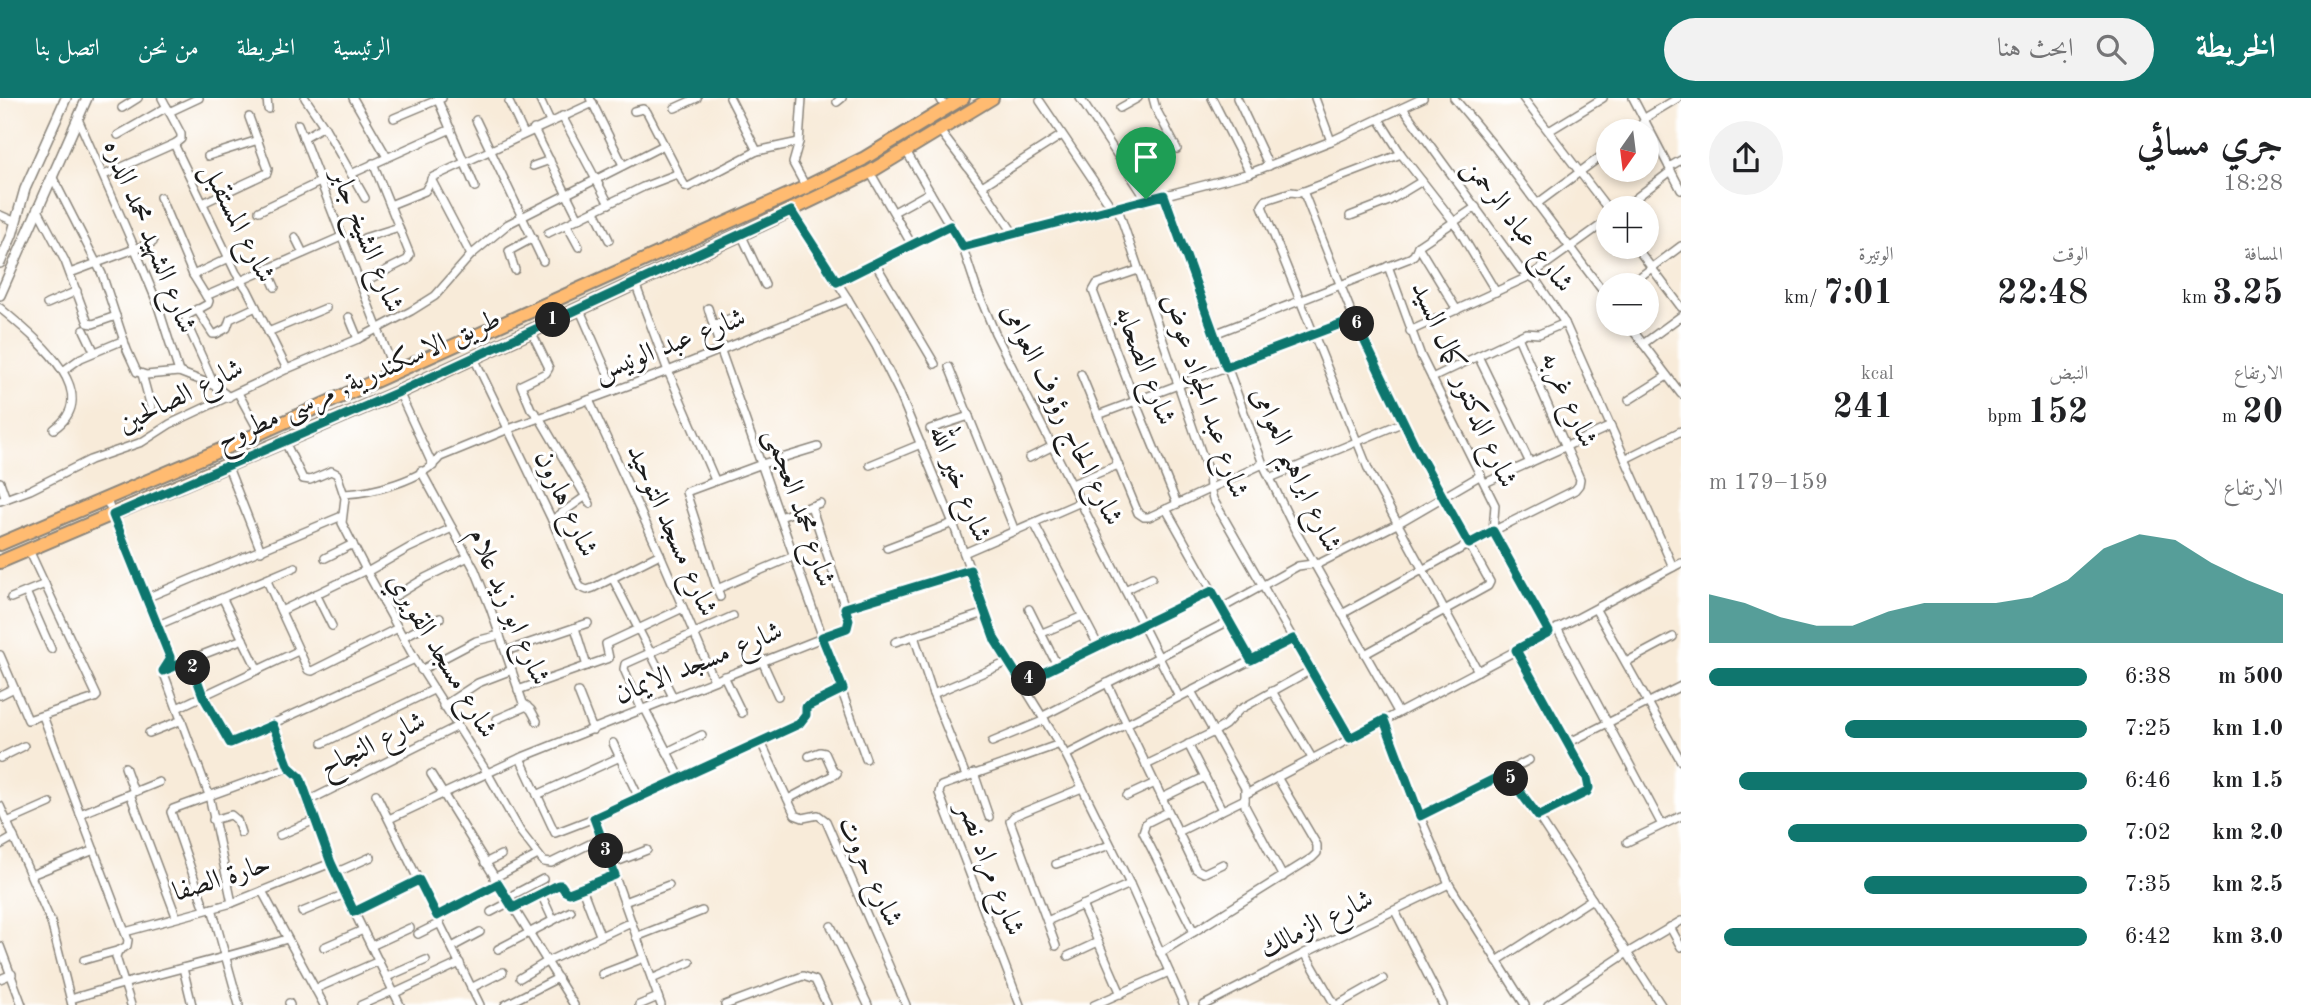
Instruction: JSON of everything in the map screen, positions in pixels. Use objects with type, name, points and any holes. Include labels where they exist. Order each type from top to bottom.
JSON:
[{"type":"main road","name":"طريق الاسكندرية, مرسى مطروح","points":[[0,544],[260,433],[806,187],[863,159],[943,104],[963,98]]},
{"type":"main road","name":"طريق الاسكندرية, مرسى مطروح","points":[[0,562],[399,392],[791,211],[870,172],[992,98]]},
{"type":"main road","points":[[65,515],[72,532]]},
{"type":"street","points":[[0,263],[22,198],[66,98]]},
{"type":"street","points":[[0,295],[87,98]]},
{"type":"street","points":[[122,108],[138,98]]},
{"type":"street","name":"شارع المستقبل","points":[[162,98],[181,136],[175,146],[287,369]]},
{"type":"street","points":[[118,135],[168,109],[199,98]]},
{"type":"street","points":[[267,98],[268,109]]},
{"type":"street","points":[[305,98],[365,198]]},
{"type":"street","points":[[354,98],[387,156]]},
{"type":"street","points":[[539,98],[550,122]]},
{"type":"street","points":[[675,108],[697,98]]},
{"type":"street","points":[[730,98],[757,151]]},
{"type":"street","points":[[802,98],[799,142],[793,163],[806,187]]},
{"type":"street","points":[[1080,98],[1146,199]]},
{"type":"street","points":[[1120,108],[1138,98]]},
{"type":"street","points":[[1153,98],[1156,110],[1177,149]]},
{"type":"street","points":[[1212,98],[1250,173]]},
{"type":"street","points":[[1237,98],[1269,166]]},
{"type":"street","points":[[1315,98],[1331,141]]},
{"type":"street","points":[[963,247],[1250,173],[1331,141],[1423,98]]},
{"type":"street","points":[[1454,98],[1596,282]]},
{"type":"street","points":[[1522,98],[1598,196]]},
{"type":"street","points":[[1549,131],[1602,98]]},
{"type":"street","points":[[1633,98],[1644,119]]},
{"type":"street","points":[[1646,119],[1678,98]]},
{"type":"street","points":[[394,118],[439,99],[475,187]]},
{"type":"street","points":[[390,205],[425,191],[431,179],[592,100],[623,165]]},
{"type":"street","name":"شارع عبد الجواد عوض","points":[[1040,101],[1114,207],[1209,475],[1213,499],[1350,738]]},
{"type":"street","points":[[509,102],[524,134]]},
{"type":"street","name":"شارع عباد الرحمن","points":[[1403,108],[1521,270],[1536,280],[1565,323],[1673,567]]},
{"type":"street","points":[[634,111],[643,109],[647,112],[677,172],[688,187],[757,151],[799,142]]},
{"type":"street","points":[[562,116],[609,204]]},
{"type":"street","points":[[203,203],[266,175],[268,169],[249,117]]},
{"type":"street","name":"شارع الشهيد محمد الدره","points":[[78,119],[104,174],[156,300],[179,372]]},
{"type":"street","points":[[1379,119],[1401,154],[1454,222],[1496,292]]},
{"type":"street","points":[[476,120],[543,261]]},
{"type":"street","name":"شارع الشيخ جابر","points":[[298,124],[395,373]]},
{"type":"street","points":[[303,138],[324,126]]},
{"type":"street","points":[[351,174],[451,129]]},
{"type":"street","points":[[534,129],[579,219]]},
{"type":"street","points":[[940,131],[1014,234]]},
{"type":"street","points":[[982,187],[1062,135]]},
{"type":"street","points":[[208,156],[258,140]]},
{"type":"street","points":[[104,174],[176,143]]},
{"type":"street","name":"شارع الصالحين","points":[[3,500],[30,490],[90,460],[142,442],[170,424],[379,328],[435,296],[493,235],[522,216],[664,145]]},
{"type":"street","points":[[45,146],[62,154]]},
{"type":"street","points":[[1659,148],[1681,190]]},
{"type":"street","name":"شارع الحاج رؤوف العوامى","points":[[906,151],[963,247],[995,333],[1179,697]]},
{"type":"street","points":[[1401,154],[1303,191],[1291,191],[1266,200],[1263,208],[1368,471],[1478,671]]},
{"type":"street","points":[[533,166],[550,160]]},
{"type":"street","points":[[1538,204],[1596,160]]},
{"type":"street","points":[[1637,196],[1681,160]]},
{"type":"street","points":[[360,283],[407,260],[409,250],[373,163]]},
{"type":"street","points":[[548,233],[643,187],[675,176],[677,172]]},
{"type":"street","points":[[870,172],[912,245]]},
{"type":"street","points":[[52,176],[97,263],[135,368],[142,374],[151,407]]},
{"type":"street","points":[[431,179],[471,256]]},
{"type":"street","points":[[1350,216],[1389,201],[1422,181]]},
{"type":"street","points":[[259,211],[320,182]]},
{"type":"street","points":[[1303,191],[1354,319],[1404,422],[1490,583],[1365,654]]},
{"type":"street","points":[[894,212],[930,192]]},
{"type":"street","name":"شارع ابراهيم العوامى","points":[[1164,195],[1263,464],[1294,528],[1398,712]]},
{"type":"street","points":[[160,197],[193,275],[209,303],[186,316],[186,322],[215,386]]},
{"type":"street","points":[[1214,334],[1413,256],[1418,246],[1476,207]]},
{"type":"street","points":[[37,208],[56,241],[88,323],[93,324],[116,316]]},
{"type":"street","points":[[595,211],[609,240]]},
{"type":"street","name":"شارع خير الله","points":[[791,211],[848,299],[882,358],[954,523],[995,640],[1066,755],[1130,884],[1184,1005]]},
{"type":"street","points":[[0,215],[16,222]]},
{"type":"street","points":[[566,225],[579,247]]},
{"type":"street","points":[[837,282],[950,226]]},
{"type":"street","points":[[364,238],[399,227]]},
{"type":"street","points":[[1410,331],[1531,276],[1596,229]]},
{"type":"street","points":[[741,234],[765,285]]},
{"type":"street","points":[[295,237],[303,253]]},
{"type":"street","points":[[206,296],[341,237]]},
{"type":"street","points":[[515,270],[509,251],[533,238]]},
{"type":"street","points":[[70,274],[153,242]]},
{"type":"street","points":[[1418,246],[1457,310]]},
{"type":"street","points":[[1645,273],[1681,246]]},
{"type":"street","points":[[193,275],[229,258]]},
{"type":"street","points":[[1645,259],[1681,306]]},
{"type":"street","points":[[875,263],[935,364]]},
{"type":"street","name":"شارع الدكتور كمال السيد","points":[[1388,266],[1410,331],[1496,508],[1493,531],[1608,724],[1662,825]]},
{"type":"street","points":[[267,269],[275,287]]},
{"type":"street","name":"شارع الصحابه","points":[[1138,270],[1097,284],[1093,289],[1177,503]]},
{"type":"street","points":[[635,283],[668,371],[715,480]]},
{"type":"street","points":[[47,304],[77,291]]},
{"type":"street","name":"شارع عبد الونيس","points":[[344,494],[374,491],[433,466],[440,457],[506,430],[668,371],[848,299]]},
{"type":"street","points":[[197,309],[213,334],[216,334],[227,327],[232,318],[256,307]]},
{"type":"street","points":[[0,308],[48,351],[63,371],[71,390],[72,407],[67,420],[54,429]]},
{"type":"street","points":[[268,332],[326,308]]},
{"type":"street","points":[[579,308],[615,390]]},
{"type":"street","name":"شارع محمد العجمى","points":[[708,308],[866,760]]},
{"type":"street","points":[[1643,344],[1681,316]]},
{"type":"street","points":[[349,317],[358,339]]},
{"type":"street","points":[[714,325],[731,318]]},
{"type":"street","points":[[1098,415],[1354,319]]},
{"type":"street","points":[[1432,378],[1518,337],[1529,333],[1539,334],[1565,323]]},
{"type":"street","points":[[84,330],[94,351]]},
{"type":"street","points":[[531,331],[549,368],[546,373],[521,384],[531,409],[539,417],[590,504]]},
{"type":"street","points":[[1637,336],[1681,393]]},
{"type":"street","name":"شارع غربه","points":[[1493,531],[1575,490],[1580,479],[1518,337]]},
{"type":"street","points":[[63,371],[94,351],[124,340]]},
{"type":"street","points":[[1478,356],[1530,463]]},
{"type":"street","name":"شارع هارون","points":[[474,358],[506,430],[552,520],[580,587],[590,589],[660,554]]},
{"type":"street","points":[[949,367],[1015,531]]},
{"type":"street","points":[[142,374],[179,372],[215,386],[229,397]]},
{"type":"street","points":[[1081,374],[1138,513],[1146,517],[1263,464]]},
{"type":"street","points":[[1629,400],[1667,376]]},
{"type":"street","points":[[399,392],[433,466]]},
{"type":"street","points":[[238,393],[260,433]]},
{"type":"street","name":"شارع مسجد التوحيد","points":[[589,400],[714,680]]},
{"type":"street","points":[[930,429],[969,416]]},
{"type":"street","points":[[1270,478],[1404,422]]},
{"type":"street","points":[[1485,483],[1611,426]]},
{"type":"street","points":[[1625,459],[1681,430]]},
{"type":"street","points":[[285,442],[303,479],[310,480],[333,471],[337,474],[344,494]]},
{"type":"street","points":[[870,465],[921,444]]},
{"type":"street","points":[[1029,457],[1053,446]]},
{"type":"street","points":[[794,556],[718,593],[686,494],[687,491],[715,480],[818,447]]},
{"type":"street","points":[[1072,484],[1118,465]]},
{"type":"street","points":[[228,467],[261,551]]},
{"type":"street","name":"شارع ابو زيد علام","points":[[421,471],[475,570],[523,703],[531,709],[537,721]]},
{"type":"street","points":[[1222,608],[1302,565],[1315,565],[1397,524],[1480,475]]},
{"type":"street","points":[[0,482],[3,500]]},
{"type":"street","name":"شارع مسجد القويري","points":[[344,494],[342,523],[402,637],[456,727],[488,774],[520,831],[538,855]]},
{"type":"street","points":[[552,520],[586,496]]},
{"type":"street","points":[[106,498],[170,660],[163,671]]},
{"type":"street","points":[[964,553],[1081,502]]},
{"type":"street","points":[[780,517],[820,503]]},
{"type":"street","points":[[811,506],[849,620],[847,628],[851,637]]},
{"type":"street","points":[[1166,509],[1251,660]]},
{"type":"street","points":[[146,598],[342,516]]},
{"type":"street","points":[[887,548],[954,523]]},
{"type":"street","points":[[1034,523],[1098,645]]},
{"type":"street","points":[[281,611],[452,528]]},
{"type":"street","points":[[1342,614],[1493,531]]},
{"type":"street","points":[[325,558],[353,544]]},
{"type":"street","points":[[0,655],[28,720],[95,698],[96,693],[29,550]]},
{"type":"street","points":[[384,603],[425,578],[468,557]]},
{"type":"street","points":[[1178,832],[1681,562]]},
{"type":"street","points":[[158,625],[295,567]]},
{"type":"street","points":[[845,608],[970,570]]},
{"type":"street","points":[[1125,590],[1152,578]]},
{"type":"street","points":[[614,579],[673,697]]},
{"type":"street","points":[[267,581],[306,667],[312,671],[398,628]]},
{"type":"street","points":[[11,598],[45,584]]},
{"type":"street","points":[[1022,683],[1212,591]]},
{"type":"street","points":[[26,592],[51,649]]},
{"type":"street","points":[[316,594],[332,626]]},
{"type":"street","points":[[223,599],[258,670]]},
{"type":"street","points":[[519,690],[608,658],[610,656],[606,644],[683,608]]},
{"type":"street","points":[[1029,609],[1057,665]]},
{"type":"street","points":[[1596,610],[1681,761]]},
{"type":"street","points":[[895,642],[985,612]]},
{"type":"street","points":[[681,779],[624,666],[733,616]]},
{"type":"street","points":[[1042,634],[1083,616]]},
{"type":"street","points":[[402,637],[440,618]]},
{"type":"street","points":[[992,742],[1044,718],[1229,621]]},
{"type":"street","points":[[506,651],[588,623]]},
{"type":"street","points":[[575,628],[587,666]]},
{"type":"street","name":"شارع مسجد الايمان","points":[[389,819],[520,758],[847,628]]},
{"type":"street","points":[[421,670],[476,641],[500,635]]},
{"type":"street","points":[[915,636],[933,694],[989,817]]},
{"type":"street","points":[[1626,662],[1673,637]]},
{"type":"street","points":[[163,671],[243,639]]},
{"type":"street","points":[[1066,755],[1293,639]]},
{"type":"street","points":[[1516,650],[1587,778],[1589,788],[1582,795],[1538,816]]},
{"type":"street","points":[[177,708],[299,651]]},
{"type":"street","points":[[190,660],[203,696],[230,743],[415,659]]},
{"type":"street","points":[[762,661],[778,696]]},
{"type":"street","points":[[933,694],[1008,662]]},
{"type":"street","points":[[443,706],[478,683],[512,670]]},
{"type":"street","points":[[1146,765],[1214,732],[1239,710],[1311,670]]},
{"type":"street","points":[[163,671],[209,795],[232,903]]},
{"type":"street","points":[[724,676],[742,713]]},
{"type":"street","points":[[1107,683],[1199,872],[1206,873],[1223,864]]},
{"type":"street","points":[[1568,743],[1681,686]]},
{"type":"street","points":[[0,695],[14,688]]},
{"type":"street","points":[[520,758],[555,833],[639,798],[799,724],[806,715],[806,707],[843,689]]},
{"type":"street","points":[[323,743],[433,690]]},
{"type":"street","points":[[1191,691],[1246,796],[1245,806],[1283,877]]},
{"type":"street","points":[[1272,691],[1312,758]]},
{"type":"street","points":[[578,692],[593,730]]},
{"type":"street","points":[[497,719],[527,706]]},
{"type":"street","points":[[44,716],[128,944],[120,950],[84,960]]},
{"type":"street","points":[[149,733],[182,720]]},
{"type":"street","points":[[1384,720],[1449,884],[1525,1005]]},
{"type":"street","points":[[273,725],[289,767],[300,777],[335,873],[400,1005]]},
{"type":"street","name":"شارع النجاح","points":[[308,801],[456,727]]},
{"type":"street","points":[[667,752],[702,735]]},
{"type":"street","name":"شارع حروت","points":[[761,742],[796,816],[803,818],[818,815],[826,821],[906,1005]]},
{"type":"street","points":[[1673,746],[1681,742]]},
{"type":"street","points":[[614,743],[639,798]]},
{"type":"street","name":"شارع مراد نصر","points":[[1020,1005],[939,797],[941,786],[1060,744]]},
{"type":"street","points":[[1188,744],[1222,810]]},
{"type":"street","points":[[0,758],[24,747]]},
{"type":"street","points":[[788,799],[836,774],[825,753],[809,756]]},
{"type":"street","points":[[537,795],[620,757]]},
{"type":"street","points":[[1420,816],[1529,760]]},
{"type":"street","points":[[125,767],[176,916]]},
{"type":"street","points":[[239,1005],[226,958],[171,812],[176,807],[289,767]]},
{"type":"street","points":[[1506,773],[1538,816],[1661,1005]]},
{"type":"street","points":[[431,774],[574,1005]]},
{"type":"street","points":[[1160,953],[1315,856],[1318,849],[1277,777]]},
{"type":"street","points":[[1162,798],[1205,778]]},
{"type":"street","points":[[80,814],[159,782]]},
{"type":"street","points":[[1126,796],[1155,783]]},
{"type":"street","points":[[1056,946],[1010,821],[1014,816],[1082,788]]},
{"type":"street","points":[[376,794],[480,1005]]},
{"type":"street","points":[[7,822],[50,803]]},
{"type":"street","points":[[0,806],[54,932],[71,1002],[123,982],[226,958],[287,939]]},
{"type":"street","points":[[1168,812],[1146,823],[1143,832],[1194,932]]},
{"type":"street","points":[[214,820],[231,815],[241,832]]},
{"type":"street","points":[[1627,842],[1681,816]]},
{"type":"street","points":[[594,818],[659,1001],[639,1005]]},
{"type":"street","points":[[279,835],[315,820]]},
{"type":"street","points":[[0,845],[14,837]]},
{"type":"street","points":[[418,934],[538,855],[544,862],[551,863],[602,838]]},
{"type":"street","points":[[1056,864],[1110,845]]},
{"type":"street","points":[[31,875],[94,850]]},
{"type":"street","points":[[611,864],[647,850]]},
{"type":"street","points":[[485,863],[501,855]]},
{"type":"street","points":[[335,873],[371,857]]},
{"type":"street","name":"حارة الصفا","points":[[125,932],[176,916],[232,903],[331,863]]},
{"type":"street","points":[[491,912],[558,885],[563,886],[567,893],[615,875]]},
{"type":"street","points":[[510,903],[543,879]]},
{"type":"street","points":[[354,912],[419,880]]},
{"type":"street","points":[[1047,921],[1130,884]]},
{"type":"street","name":"شارع الزمالك","points":[[1204,1005],[1449,884]]},
{"type":"street","points":[[624,902],[669,885]]},
{"type":"street","points":[[582,888],[600,935]]},
{"type":"street","points":[[262,891],[324,1005]]},
{"type":"street","points":[[302,912],[345,894]]},
{"type":"street","points":[[541,894],[553,920]]},
{"type":"street","points":[[1496,961],[1592,900]]},
{"type":"street","points":[[1082,905],[1121,994]]},
{"type":"street","points":[[498,949],[570,911]]},
{"type":"street","points":[[636,937],[702,911]]},
{"type":"street","points":[[1395,911],[1443,1005]]},
{"type":"street","points":[[1548,1005],[1681,921]]},
{"type":"street","points":[[520,978],[548,961],[631,922]]},
{"type":"street","points":[[831,926],[868,1005]]},
{"type":"street","points":[[1670,927],[1681,947]]},
{"type":"street","points":[[372,946],[410,928]]},
{"type":"street","points":[[324,947],[363,930]]},
{"type":"street","points":[[452,947],[480,932]]},
{"type":"street","points":[[1068,956],[1098,942]]},
{"type":"street","points":[[0,946],[22,1005]]},
{"type":"street","points":[[120,950],[116,957],[131,1005]]},
{"type":"street","points":[[1305,953],[1336,1005],[1383,979]]},
{"type":"street","points":[[602,974],[644,958]]},
{"type":"street","points":[[387,977],[425,960]]},
{"type":"street","points":[[315,989],[379,961]]},
{"type":"street","points":[[652,979],[690,962]]},
{"type":"street","points":[[361,1005],[460,963]]},
{"type":"street","points":[[183,968],[192,1005]]},
{"type":"street","points":[[471,988],[503,972]]},
{"type":"street","points":[[1094,1005],[1169,972]]},
{"type":"street","points":[[0,979],[12,974]]},
{"type":"street","points":[[725,1005],[808,976],[815,980],[827,1005]]},
{"type":"street","points":[[505,1005],[558,978]]},
{"type":"route","points":[[1164,195],[1226,367],[1354,319],[1419,454],[1469,544],[1493,531],[1549,632],[1516,650],[1587,778],[1587,792],[1538,816],[1506,773],[1420,816],[1384,720],[1350,738],[1293,639],[1251,660],[1212,591],[1022,683],[995,640],[970,570],[845,608],[849,620],[847,628],[822,637],[843,689],[806,707],[806,715],[799,724],[594,818],[615,875],[569,893],[563,886],[558,885],[513,908],[498,884],[437,916],[419,880],[354,912],[331,863],[300,777],[289,767],[273,725],[230,743],[203,696],[190,660],[163,671],[169,664],[170,657],[113,515],[399,392],[791,211],[837,282],[950,226],[963,247],[1146,199],[1164,195]]}]
